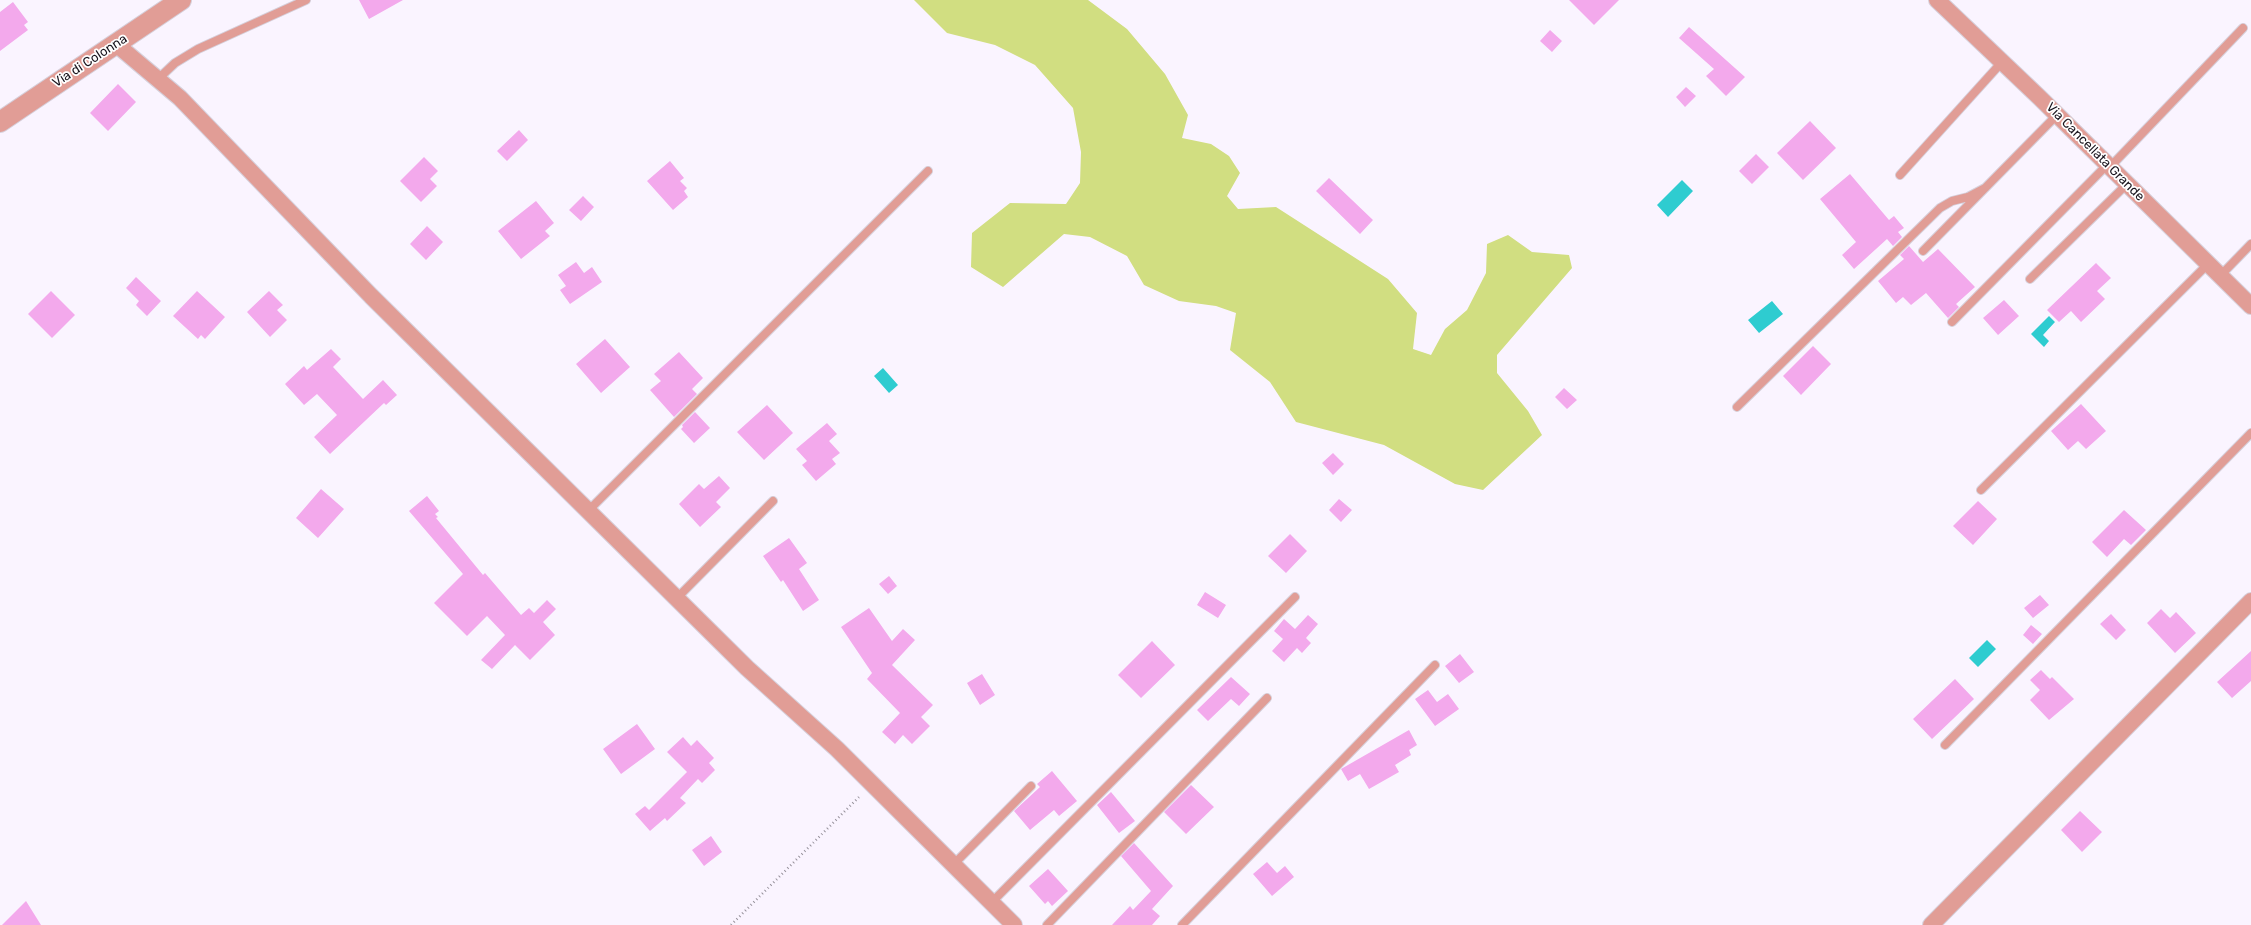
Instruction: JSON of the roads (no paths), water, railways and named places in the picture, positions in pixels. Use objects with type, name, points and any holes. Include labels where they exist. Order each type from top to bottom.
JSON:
[{"type":"street","name":"Via Cancellata Grande","points":[[1936,0],[2057,115],[2251,306]]},
{"type":"street","name":"Via di Colonna","points":[[0,122],[177,2]]},
{"type":"street","points":[[116,44],[180,98],[371,296],[748,668],[873,784],[1014,925]]},
{"type":"street","points":[[1931,925],[2251,602]]},
{"type":"lane","points":[[158,79],[175,63],[198,49],[306,0]]},
{"type":"lane","points":[[1952,322],[2109,166],[2243,28]]},
{"type":"lane","points":[[1900,175],[2002,62]]},
{"type":"lane","points":[[1923,251],[2057,115]]},
{"type":"lane","points":[[588,511],[928,171]]},
{"type":"lane","points":[[2030,279],[2127,184]]},
{"type":"lane","points":[[1737,407],[1940,208],[1952,201],[1968,197],[1985,188]]},
{"type":"lane","points":[[2220,276],[2251,244]]},
{"type":"lane","points":[[1981,490],[2208,264]]},
{"type":"lane","points":[[1945,745],[2251,434]]},
{"type":"lane","points":[[677,598],[773,501]]},
{"type":"lane","points":[[992,902],[1295,597]]},
{"type":"lane","points":[[1182,925],[1435,665]]},
{"type":"lane","points":[[1047,925],[1267,698]]},
{"type":"lane","points":[[953,865],[1031,786]]},
{"type":"water","points":[[1682,180],[1693,191],[1668,217],[1657,205]]},
{"type":"water","points":[[1772,301],[1783,314],[1759,333],[1748,320]]},
{"type":"water","points":[[2049,316],[2055,322],[2043,335],[2049,341],[2044,347],[2031,334]]},
{"type":"water","points":[[883,368],[898,385],[889,393],[874,376]]},
{"type":"water","points":[[1987,640],[1996,649],[1978,667],[1969,658]]}]
